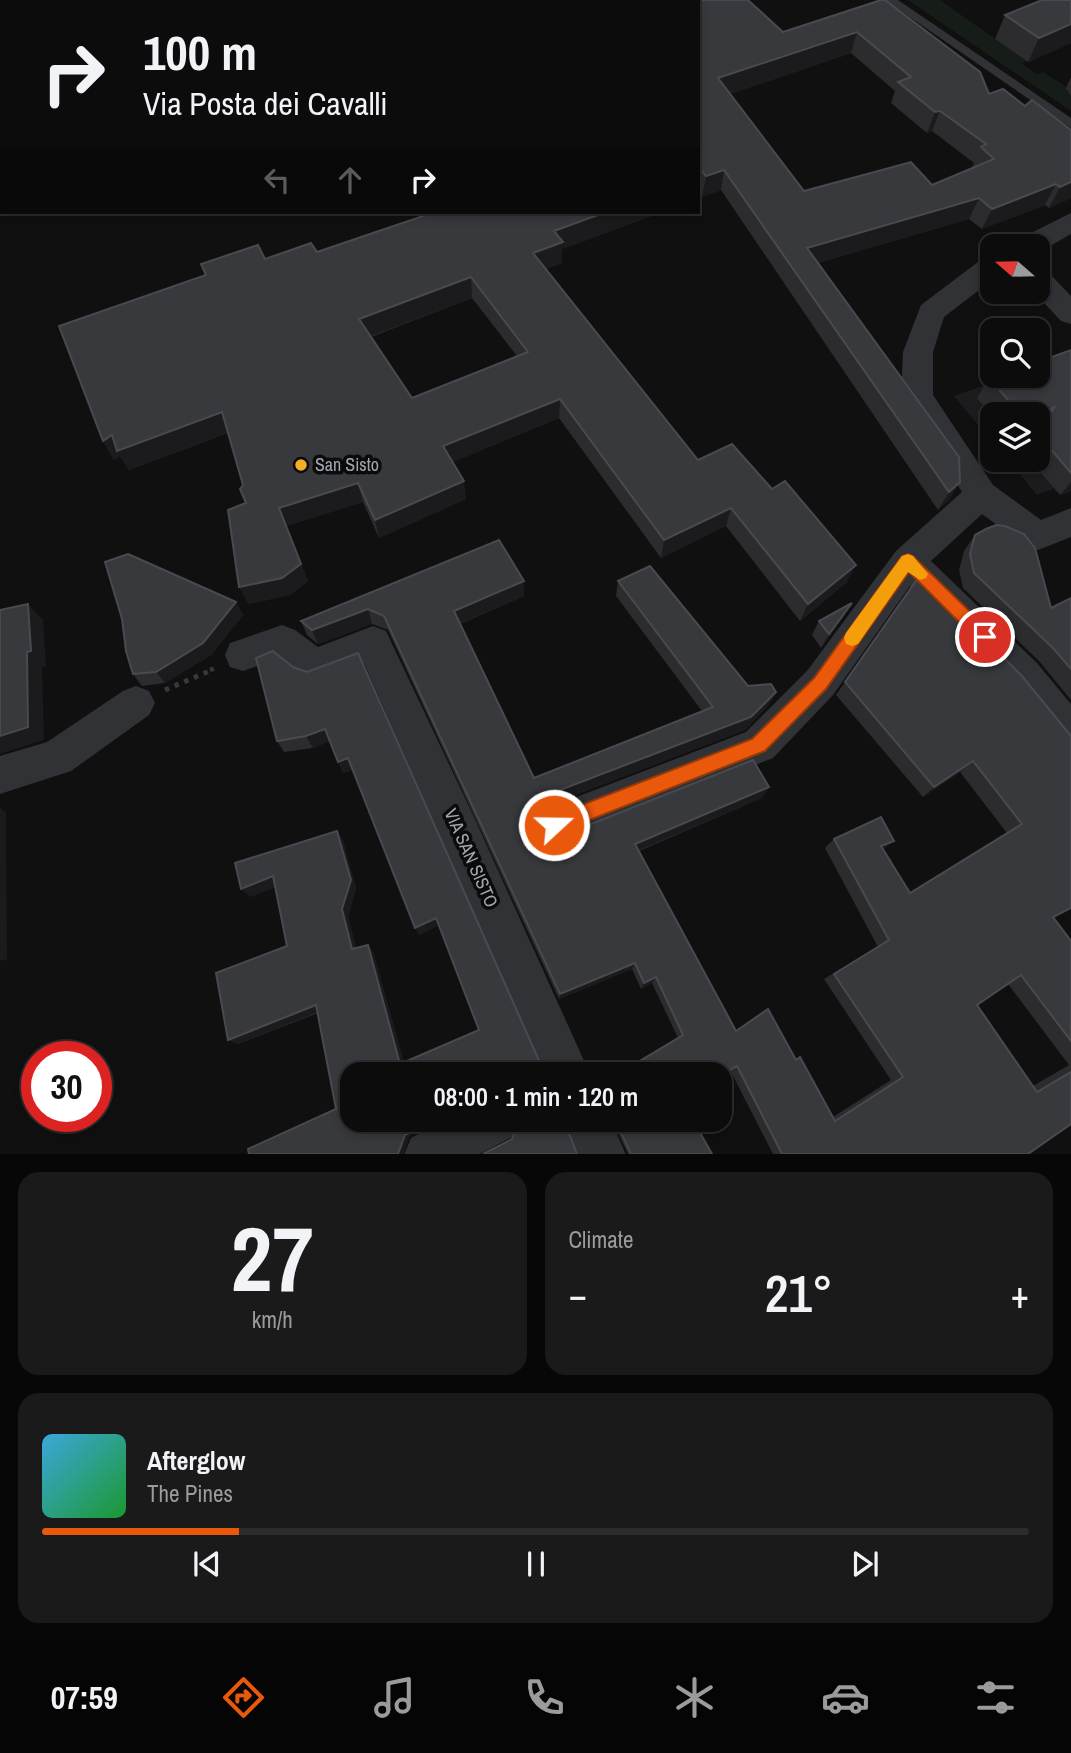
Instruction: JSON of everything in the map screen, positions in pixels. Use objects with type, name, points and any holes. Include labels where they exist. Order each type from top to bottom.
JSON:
[{"type":"street","points":[[1050,234],[1071,222]]},
{"type":"street","points":[[980,274],[931,312],[918,352],[917,396],[981,495],[1038,536],[1071,522]]},
{"type":"street","points":[[1050,292],[1071,314]]},
{"type":"street","points":[[554,825],[758,745],[820,683],[908,561],[981,495]]},
{"type":"street","points":[[908,561],[1024,675],[1071,733]]},
{"type":"street","name":"VIA SAN SISTO","points":[[243,655],[282,641],[314,666],[373,642],[562,1062]]},
{"type":"street","points":[[0,775],[57,758],[136,703]]},
{"type":"street","points":[[428,1154],[471,1132]]},
{"type":"street","points":[[592,1132],[602,1154]]},
{"type":"lane","points":[[891,0],[1071,124]]},
{"type":"path","points":[[136,703],[243,655]]},
{"type":"shaded area","points":[[908,0],[940,0],[1026,61],[1022,64],[1037,74],[1043,72],[1071,90],[1071,111]]},
{"type":"shaded area","points":[[980,387],[1042,388],[1046,402],[980,402],[980,427],[954,396]]},
{"type":"shaded area","points":[[1050,415],[1071,482],[1037,495],[1018,472],[1050,472]]},
{"type":"building","points":[[700,0],[748,0],[783,32],[885,0],[980,72],[989,94],[1003,89],[1025,106],[1032,100],[1071,130],[1071,182],[1060,187],[1056,184],[992,209],[979,198],[807,248],[959,457],[960,482],[949,492],[724,170],[706,176],[700,168]],"holes":[[[857,32],[911,77],[898,82],[935,112],[940,111],[986,144],[981,147],[994,159],[932,185],[911,162],[804,191],[718,78]]]},
{"type":"building","points":[[1042,0],[1071,0],[1071,24],[1039,38],[1005,15]]},
{"type":"building","points":[[429,214],[601,214],[554,231],[563,242],[533,253],[698,460],[732,444],[772,489],[785,481],[856,565],[808,604],[731,508],[664,540],[560,399],[443,446],[464,481],[375,520],[358,483],[279,508],[301,564],[282,578],[239,587],[228,510],[246,503],[240,489],[243,485],[222,412],[117,451],[112,435],[103,441],[59,326],[206,275],[201,264],[258,245],[265,259],[311,243],[317,252]],"holes":[[[471,277],[528,352],[412,398],[359,319]]]},
{"type":"building","points":[[1071,350],[1071,473],[1050,448],[1050,414],[1055,406],[1050,410],[1050,402],[1010,402],[998,388],[1050,388],[1050,358]]},
{"type":"building","points":[[996,525],[1024,534],[1035,548],[1051,608],[1071,598],[1071,669],[1053,648],[974,573],[970,554],[975,535]]},
{"type":"building","points":[[499,540],[524,581],[454,611],[534,778],[713,707],[618,581],[650,566],[748,686],[771,684],[776,692],[751,717],[539,798],[531,816],[539,832],[556,838],[753,760],[769,787],[635,844],[736,1031],[768,1009],[796,1060],[800,1057],[835,1121],[903,1077],[834,974],[889,940],[834,839],[881,817],[894,841],[881,846],[910,893],[1022,824],[973,761],[934,787],[845,682],[920,575],[1022,676],[1071,736],[1071,908],[1053,917],[1071,941],[1071,1041],[1021,975],[977,1005],[1037,1092],[1071,1072],[1071,1124],[1028,1154],[782,1154],[737,1066],[732,1069],[732,1062],[638,1062],[683,1035],[656,977],[644,983],[635,963],[560,994],[384,616],[368,609],[312,630],[301,621]]},
{"type":"building","points":[[128,554],[236,602],[203,643],[156,672],[133,674],[126,651],[122,619],[105,562]]},
{"type":"building","points":[[852,603],[829,634],[819,621]]},
{"type":"building","points":[[28,604],[31,651],[27,652],[28,727],[0,736],[0,610]]},
{"type":"building","points":[[273,651],[293,667],[307,672],[358,653],[540,1062],[405,1062],[479,1030],[436,918],[415,928],[348,758],[338,762],[325,729],[306,736],[277,741],[256,658]]},
{"type":"building","points":[[337,831],[351,880],[342,909],[352,949],[368,945],[399,1062],[340,1062],[340,1132],[411,1132],[405,1135],[398,1154],[249,1154],[248,1149],[336,1109],[316,1005],[228,1040],[216,973],[287,946],[273,876],[241,889],[235,863]]},
{"type":"building","points":[[515,1132],[569,1132],[577,1154],[483,1154],[512,1139]]},
{"type":"building","points":[[621,1132],[700,1132],[712,1154],[631,1154]]},
{"type":"slow traffic","points":[[852,638],[908,561],[920,574]]},
{"type":"place","name":"San Sisto","points":[[301,465]]},
{"type":"route","points":[[554,825],[758,745],[820,683],[908,561],[985,637]]}]
